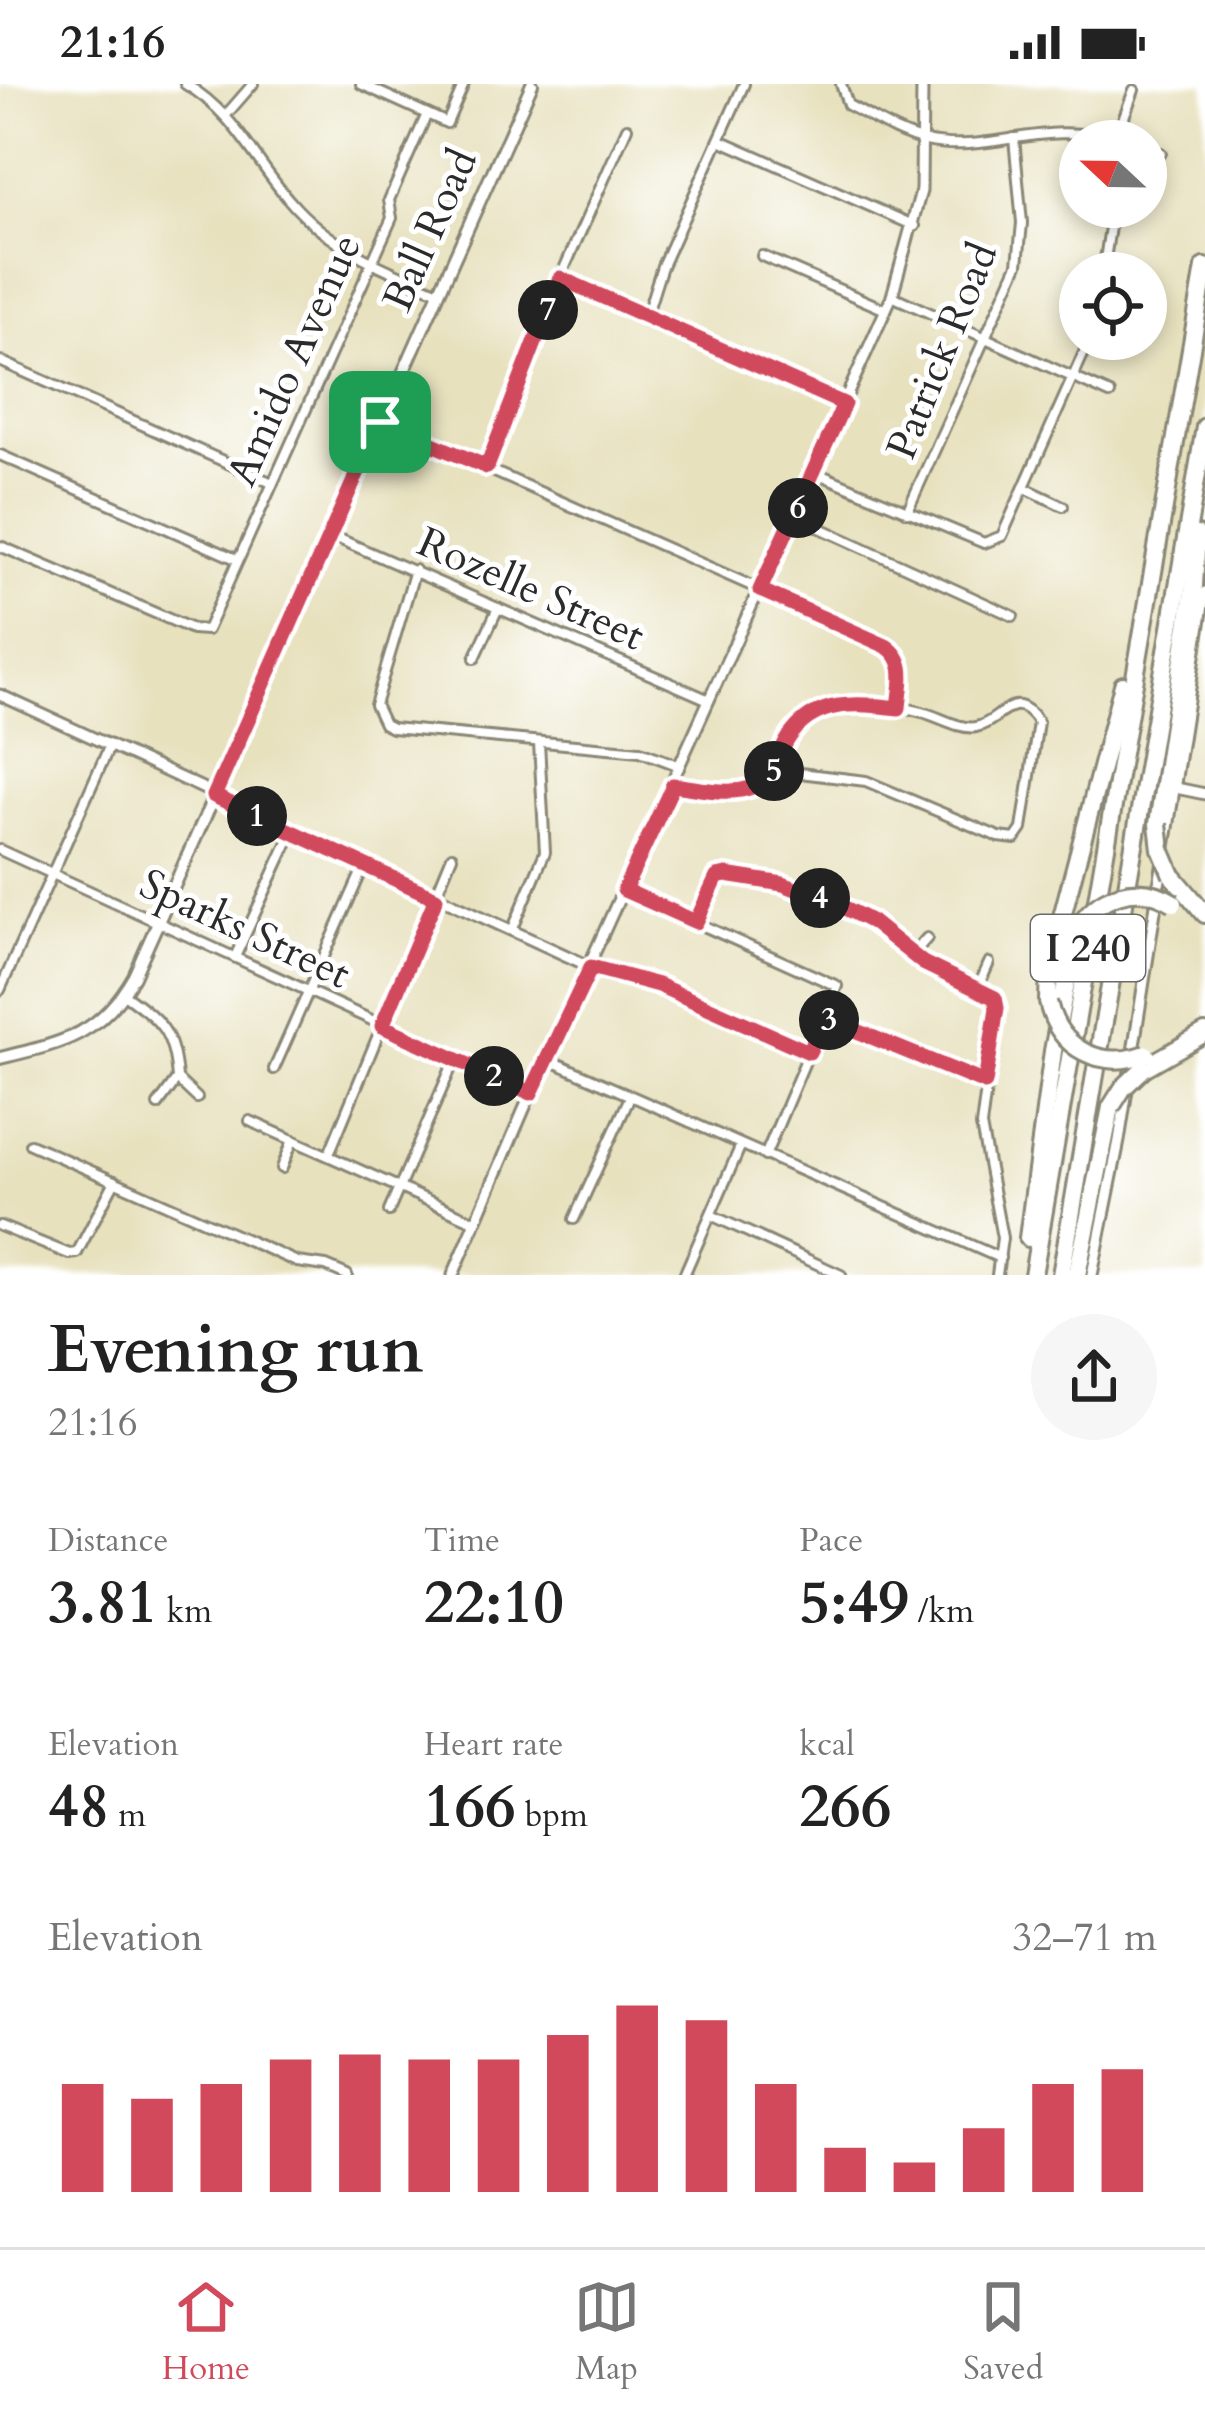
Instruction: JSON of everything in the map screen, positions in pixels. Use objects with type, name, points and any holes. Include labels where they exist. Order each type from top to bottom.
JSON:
[{"type":"highway","name":"I 240","points":[[1033,1275],[1205,267]]},
{"type":"highway","name":"I 240","points":[[1060,1275],[1205,427]]},
{"type":"highway","points":[[1205,481],[1158,824],[1160,849],[1172,875],[1205,916]]},
{"type":"highway","points":[[1144,622],[1133,646],[1049,966],[1048,1002],[1059,1031],[1087,1054],[1113,1060],[1150,1059],[1205,1046]]},
{"type":"highway","points":[[1023,1275],[1047,1085],[1076,931],[1093,907],[1112,896],[1144,892],[1205,916]]},
{"type":"highway","points":[[1077,1275],[1111,1107],[1150,1059],[1205,1022]]},
{"type":"highway","points":[[1150,1059],[1205,1033]]},
{"type":"main road","name":"Ball Road","points":[[0,1058],[55,1046],[83,1033],[124,994],[532,84]]},
{"type":"street","points":[[185,84],[226,116],[297,209],[333,240],[372,264],[439,292]]},
{"type":"street","points":[[226,116],[253,84]]},
{"type":"street","points":[[361,84],[447,123],[464,84]]},
{"type":"street","points":[[646,316],[662,266],[744,84]]},
{"type":"street","points":[[841,84],[848,105],[925,141],[946,144],[1059,131]]},
{"type":"street","points":[[453,1275],[892,296],[915,226],[925,141],[922,86]]},
{"type":"street","points":[[1122,120],[1133,90]]},
{"type":"street","name":"Amido Avenue","points":[[0,546],[198,632],[207,630],[392,218],[389,200],[427,114]]},
{"type":"street","points":[[487,467],[560,278],[627,128]]},
{"type":"street","name":"Patrick Road","points":[[907,512],[1018,264],[1021,244],[1014,138]]},
{"type":"street","points":[[720,140],[915,226]]},
{"type":"street","points":[[762,256],[886,310]]},
{"type":"street","points":[[560,278],[844,404]]},
{"type":"street","points":[[892,296],[1110,394]]},
{"type":"street","points":[[814,472],[984,543],[994,542],[1002,536],[1025,488],[1081,360]]},
{"type":"street","points":[[0,362],[272,483]]},
{"type":"street","points":[[380,422],[897,653],[903,667],[899,708]]},
{"type":"street","points":[[0,454],[236,560]]},
{"type":"street","points":[[1025,488],[1063,506]]},
{"type":"street","points":[[794,515],[1013,616]]},
{"type":"street","name":"Rozelle Street","points":[[329,535],[710,700]]},
{"type":"street","points":[[415,570],[375,705],[384,724],[640,751],[680,766]]},
{"type":"street","points":[[1092,1275],[1112,1186],[1205,592]]},
{"type":"street","points":[[476,658],[498,608]]},
{"type":"street","points":[[0,695],[511,932],[591,967],[658,985],[809,1052]]},
{"type":"street","points":[[673,785],[735,792],[765,780],[802,722],[819,710],[855,703],[899,708],[969,728],[980,727],[1007,708],[1020,705],[1038,722],[1022,829],[1015,839],[999,837],[866,781],[775,770]]},
{"type":"street","points":[[511,932],[545,852],[539,743]]},
{"type":"street","points":[[0,990],[110,744]]},
{"type":"street","points":[[1176,788],[1205,794]]},
{"type":"street","points":[[236,957],[293,831]]},
{"type":"street","name":"Sparks Street","points":[[0,850],[531,1093]]},
{"type":"street","points":[[329,1154],[452,856]]},
{"type":"street","points":[[274,1069],[365,864]]},
{"type":"street","points":[[696,922],[717,877],[783,884],[872,922],[912,955],[995,998],[981,1126],[1001,1238],[997,1275]]},
{"type":"street","points":[[624,890],[837,986],[765,1156]]},
{"type":"street","points":[[912,955],[927,938]]},
{"type":"street","points":[[977,989],[988,963]]},
{"type":"street","points":[[124,994],[166,1029],[177,1079],[197,1098]]},
{"type":"street","points":[[825,1018],[985,1083]]},
{"type":"street","points":[[389,1211],[455,1059]]},
{"type":"street","points":[[547,1059],[1000,1258]]},
{"type":"street","points":[[158,1105],[177,1079]]},
{"type":"street","points":[[574,1219],[630,1096]]},
{"type":"street","points":[[250,1121],[474,1220]]},
{"type":"street","points":[[282,1168],[293,1139]]},
{"type":"street","points":[[30,1144],[297,1262],[347,1275]]},
{"type":"street","points":[[684,1275],[740,1144]]},
{"type":"street","points":[[0,1226],[77,1253],[116,1181]]},
{"type":"street","points":[[711,1215],[841,1275]]},
{"type":"street","points":[[802,1275],[808,1260]]},
{"type":"street","points":[[310,1275],[314,1264]]},
{"type":"route","points":[[560,278],[844,404],[760,590],[897,653],[903,667],[899,708],[855,703],[819,710],[786,741],[775,770],[755,786],[735,792],[673,785],[624,890],[696,922],[712,884],[726,875],[808,892],[872,922],[923,963],[995,998],[985,1083],[825,1018],[809,1052],[658,985],[591,967],[531,1093],[382,1026],[436,898],[214,796],[380,422],[487,467],[560,278]]}]
